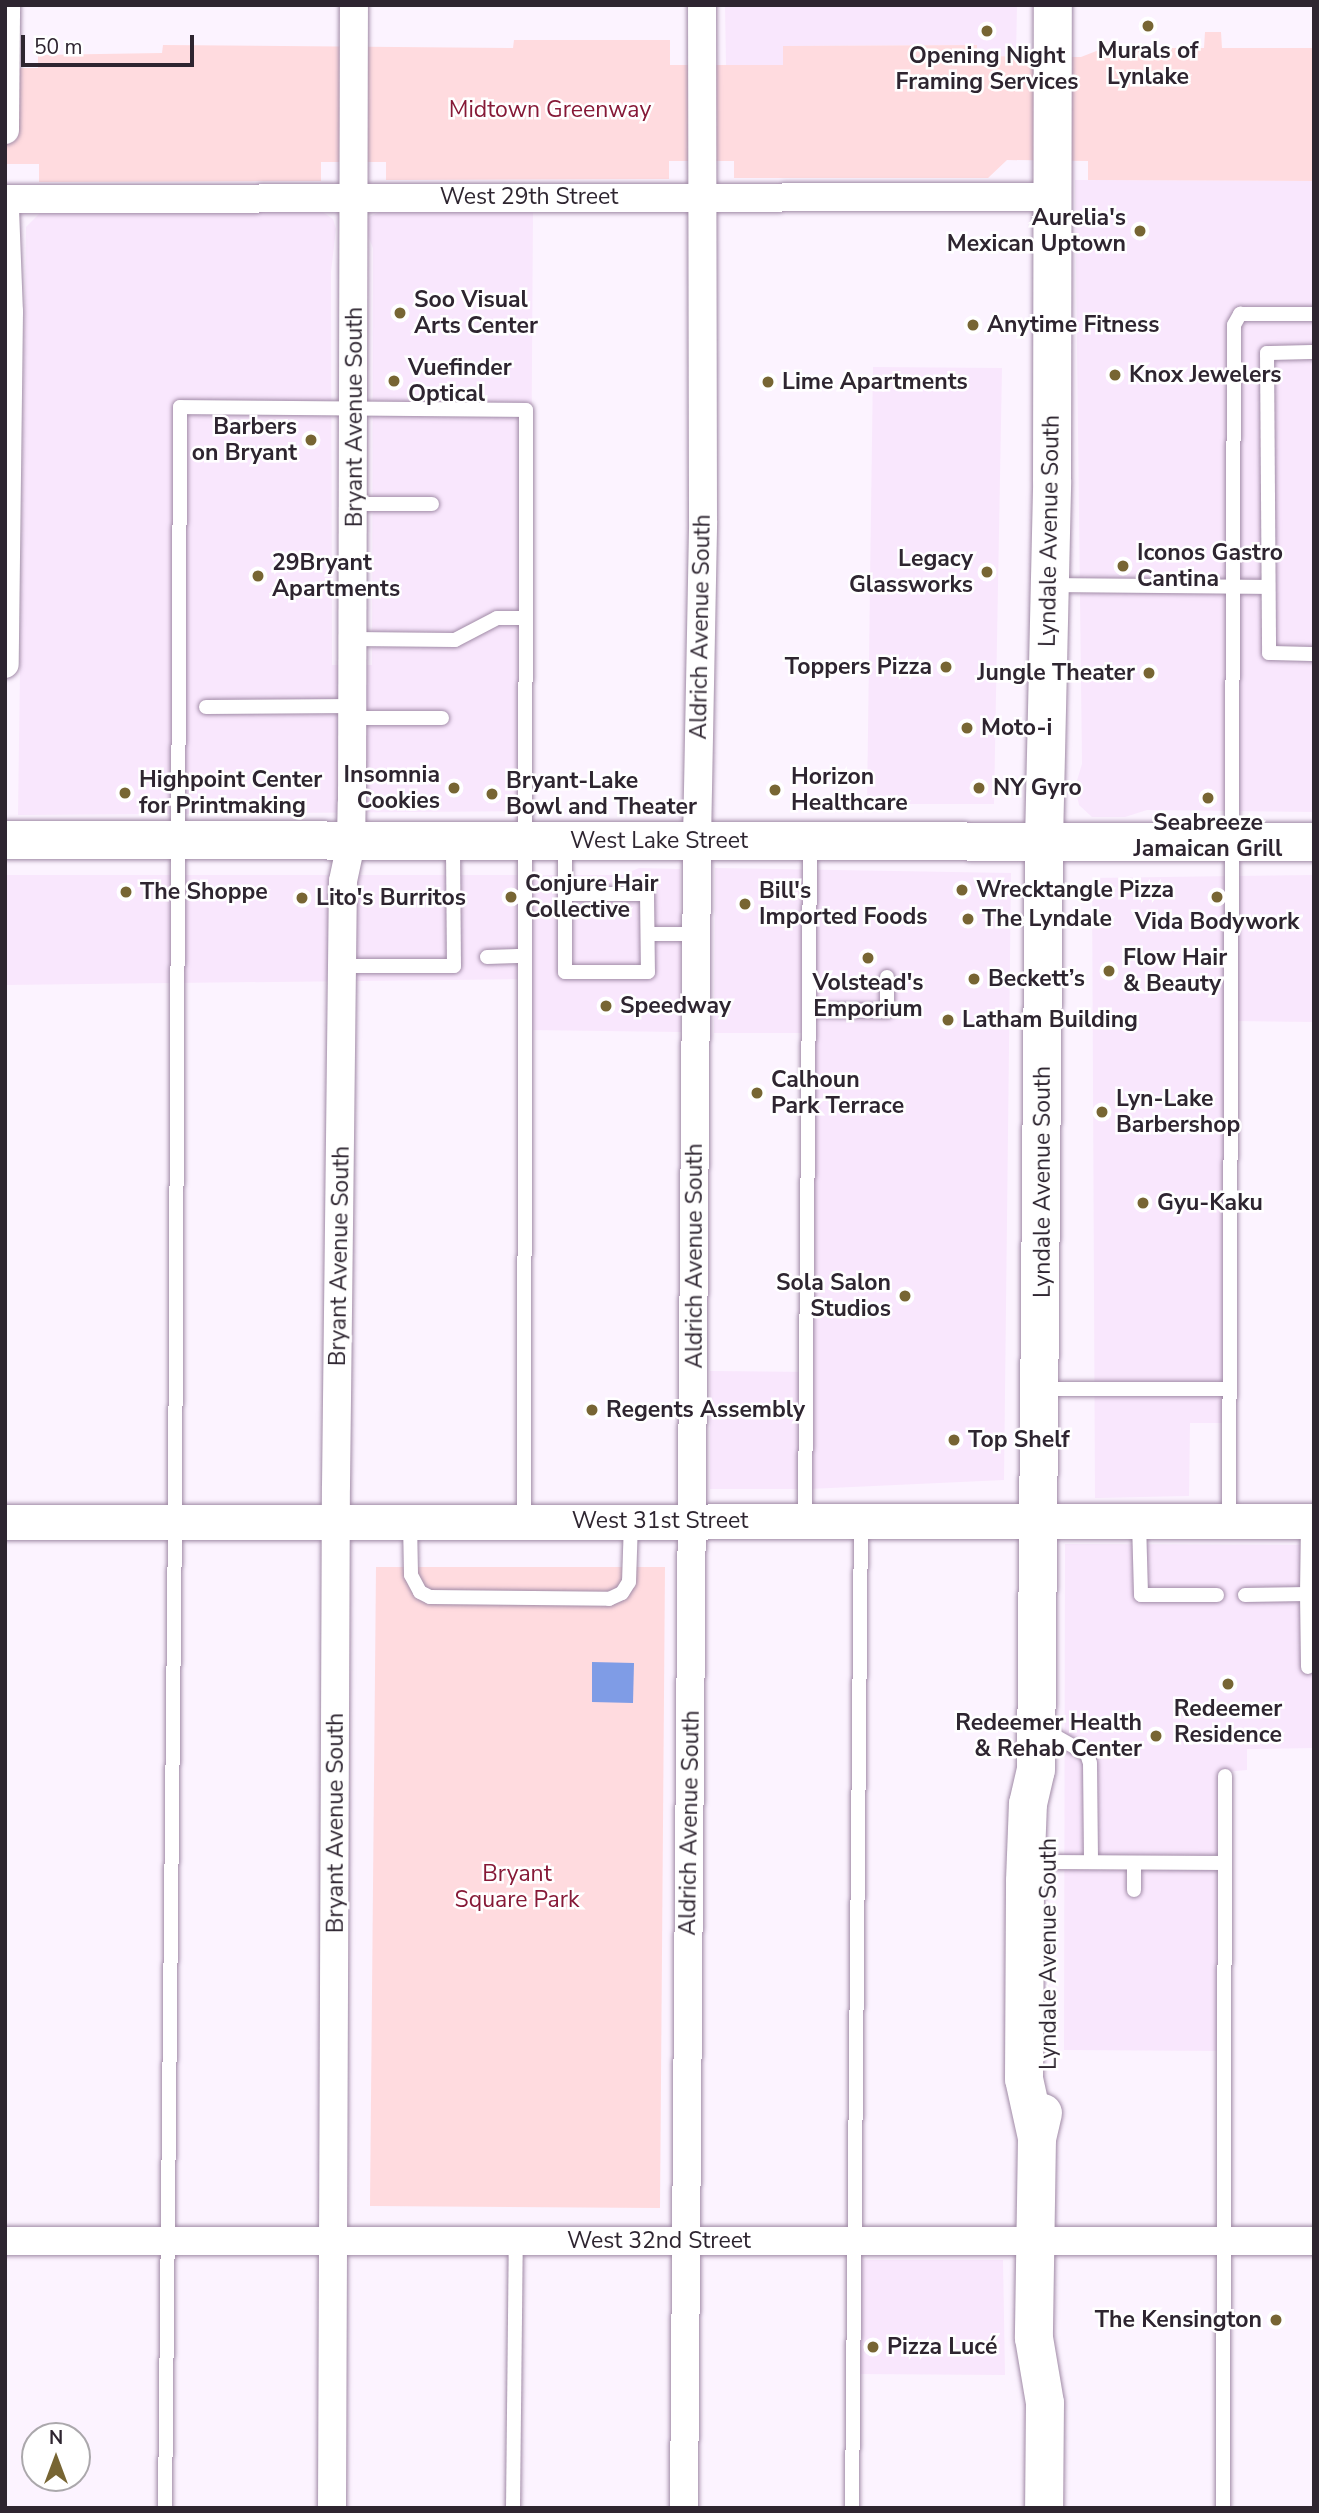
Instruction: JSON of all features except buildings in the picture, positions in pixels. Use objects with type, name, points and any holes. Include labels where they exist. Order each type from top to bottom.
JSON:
[{"type":"main road","name":"Lyndale Avenue South","points":[[1037,2138],[1024,2079],[1027,1819],[1036,1770],[1042,1389],[1044,842],[1049,585],[1053,5]]},
{"type":"main road","name":"West Lake Street","points":[[5,840],[1314,842]]},
{"type":"main road","name":"Lyndale Avenue South","points":[[1036,1770],[1049,1814],[1048,2080],[1037,2138],[1034,2241],[1034,2338],[1045,2403],[1044,2508]]},
{"type":"main road","name":"Lyndale Avenue South","points":[[1021,2508],[1023,2390],[1034,2338]]},
{"type":"street","points":[[5,130],[6,5]]},
{"type":"street","name":"Bryant Avenue South","points":[[332,2508],[343,881],[351,842],[355,504],[354,5]]},
{"type":"street","name":"Aldrich Avenue South","points":[[684,2508],[694,1521],[696,841],[703,522],[702,5]]},
{"type":"street","name":"West 29th Street","points":[[5,199],[702,198],[1053,186]]},
{"type":"street","points":[[5,209],[5,664]]},
{"type":"street","name":"West 31st Street","points":[[5,1522],[1311,1521]]},
{"type":"street","name":"West 32nd Street","points":[[5,2241],[1314,2241]]},
{"type":"lane","points":[[1229,1521],[1234,324],[1240,314],[1314,314]]},
{"type":"lane","points":[[1314,352],[1267,353],[1269,653],[1314,654]]},
{"type":"lane","points":[[165,2508],[175,1521],[180,407],[526,410],[524,1521]]},
{"type":"lane","points":[[355,504],[432,504]]},
{"type":"lane","points":[[1049,585],[1268,587]]},
{"type":"lane","points":[[353,639],[455,640],[497,618],[526,618]]},
{"type":"lane","points":[[206,707],[442,718]]},
{"type":"lane","points":[[343,966],[454,966],[453,841]]},
{"type":"lane","points":[[565,841],[565,894],[565,972],[648,972],[647,894],[565,894]]},
{"type":"lane","points":[[805,1521],[810,841]]},
{"type":"lane","points":[[648,934],[696,934]]},
{"type":"lane","points":[[487,957],[526,956]]},
{"type":"lane","points":[[809,1010],[887,1011],[887,977]]},
{"type":"lane","points":[[1042,1389],[1230,1389]]},
{"type":"lane","points":[[852,2508],[862,1520]]},
{"type":"lane","points":[[411,1521],[411,1575],[420,1592],[430,1597],[609,1599],[622,1593],[629,1582],[631,1521]]},
{"type":"lane","points":[[1139,1521],[1141,1595],[1217,1595]]},
{"type":"lane","points":[[1308,1667],[1307,1594],[1311,1521]]},
{"type":"lane","points":[[1245,1595],[1307,1594]]},
{"type":"lane","points":[[1037,1725],[1087,1754],[1090,1762],[1091,1862]]},
{"type":"lane","points":[[1223,2508],[1226,2241],[1225,1776]]},
{"type":"lane","points":[[1049,1862],[1225,1863]]},
{"type":"lane","points":[[1134,1863],[1134,1890]]},
{"type":"lane","points":[[513,2508],[516,2241]]},
{"type":"shaded area","points":[[725,5],[1017,5],[1016,57],[977,56],[976,45],[784,46],[783,65],[726,65]]},
{"type":"shaded area","points":[[1075,180],[1314,181],[1314,812],[1147,810],[1125,817],[1092,817],[1079,805],[1075,787],[1082,764]]},
{"type":"shaded area","points":[[318,209],[333,219],[336,229],[331,272],[332,665],[372,665],[373,248],[364,226],[369,217],[380,212],[533,212],[529,811],[18,815],[26,227],[41,212]]},
{"type":"shaded area","points":[[873,367],[1002,368],[994,804],[867,804]]},
{"type":"shaded area","points":[[639,868],[680,869],[681,1032],[527,1030],[527,979],[5,985],[5,875],[623,875]]},
{"type":"shaded area","points":[[715,868],[1011,873],[1004,1480],[809,1489],[710,1489],[710,1371],[809,1372],[813,1033],[714,1033]]},
{"type":"shaded area","points":[[1314,875],[1314,1022],[1235,1021],[1228,1423],[1190,1423],[1189,1496],[1095,1498],[1092,878]]},
{"type":"shaded area","points":[[1065,1544],[1314,1545],[1314,1748],[1247,1749],[1247,1770],[1224,1772],[1222,2051],[1064,2050]]},
{"type":"shaded area","points":[[852,2260],[1003,2260],[1005,2375],[852,2374]]},
{"type":"green space","name":"Midtown Greenway","points":[[1205,32],[1221,32],[1222,48],[1314,48],[1314,181],[1088,180],[1088,161],[1007,160],[988,178],[734,178],[734,161],[669,161],[669,179],[386,180],[386,162],[321,162],[321,181],[39,182],[39,164],[5,164],[5,68],[38,68],[38,55],[162,53],[163,45],[513,48],[514,40],[670,40],[670,65],[783,65],[783,46],[977,45],[977,56],[1081,57],[1104,48],[1204,48]]},
{"type":"green space","name":"Bryant Square Park","points":[[376,1567],[665,1567],[660,2208],[370,2206]]},
{"type":"water","points":[[592,1662],[634,1663],[633,1703],[592,1702]]},
{"type":"place","name":"Murals of Lynlake","points":[[1148,26]]},
{"type":"place","name":"Opening Night Framing Services","points":[[987,31]]},
{"type":"place","name":"Aurelia's Mexican Uptown","points":[[1140,231]]},
{"type":"place","name":"Soo Visual Arts Center","points":[[400,313]]},
{"type":"place","name":"Anytime Fitness","points":[[973,325]]},
{"type":"place","name":"Knox Jewelers","points":[[1115,375]]},
{"type":"place","name":"Vuefinder Optical","points":[[394,381]]},
{"type":"place","name":"Lime Apartments","points":[[768,382]]},
{"type":"place","name":"Barbers on Bryant","points":[[311,440]]},
{"type":"place","name":"Iconos Gastro Cantina","points":[[1123,566]]},
{"type":"place","name":"Legacy Glassworks","points":[[987,572]]},
{"type":"place","name":"29Bryant Apartments","points":[[258,576]]},
{"type":"place","name":"Toppers Pizza","points":[[946,667]]},
{"type":"place","name":"Jungle Theater","points":[[1149,673]]},
{"type":"place","name":"Moto-i","points":[[967,728]]},
{"type":"place","name":"Insomnia Cookies","points":[[454,788]]},
{"type":"place","name":"NY Gyro","points":[[979,788]]},
{"type":"place","name":"Horizon Healthcare","points":[[775,790]]},
{"type":"place","name":"Highpoint Center for Printmaking","points":[[125,793]]},
{"type":"place","name":"Bryant-Lake Bowl and Theater","points":[[492,794]]},
{"type":"place","name":"Seabreeze Jamaican Grill","points":[[1208,798]]},
{"type":"place","name":"Wrecktangle Pizza","points":[[962,890]]},
{"type":"place","name":"The Shoppe","points":[[126,892]]},
{"type":"place","name":"Conjure Hair Collective","points":[[511,897]]},
{"type":"place","name":"Vida Bodywork","points":[[1217,897]]},
{"type":"place","name":"Lito's Burritos","points":[[302,898]]},
{"type":"place","name":"Bill's Imported Foods","points":[[745,904]]},
{"type":"place","name":"The Lyndale","points":[[968,919]]},
{"type":"place","name":"Volstead's Emporium","points":[[868,958]]},
{"type":"place","name":"Flow Hair & Beauty","points":[[1109,971]]},
{"type":"place","name":"Beckett’s","points":[[974,979]]},
{"type":"place","name":"Speedway","points":[[606,1006]]},
{"type":"place","name":"Latham Building","points":[[948,1020]]},
{"type":"place","name":"Calhoun Park Terrace","points":[[757,1093]]},
{"type":"place","name":"Lyn-Lake Barbershop","points":[[1102,1112]]},
{"type":"place","name":"Gyu-Kaku","points":[[1143,1203]]},
{"type":"place","name":"Sola Salon Studios","points":[[905,1296]]},
{"type":"place","name":"Regents Assembly","points":[[592,1410]]},
{"type":"place","name":"Top Shelf","points":[[954,1440]]},
{"type":"place","name":"Redeemer Residence","points":[[1228,1684]]},
{"type":"place","name":"Redeemer Health & Rehab Center","points":[[1156,1736]]},
{"type":"place","name":"The Kensington","points":[[1276,2320]]},
{"type":"place","name":"Pizza Lucé","points":[[873,2347]]}]
